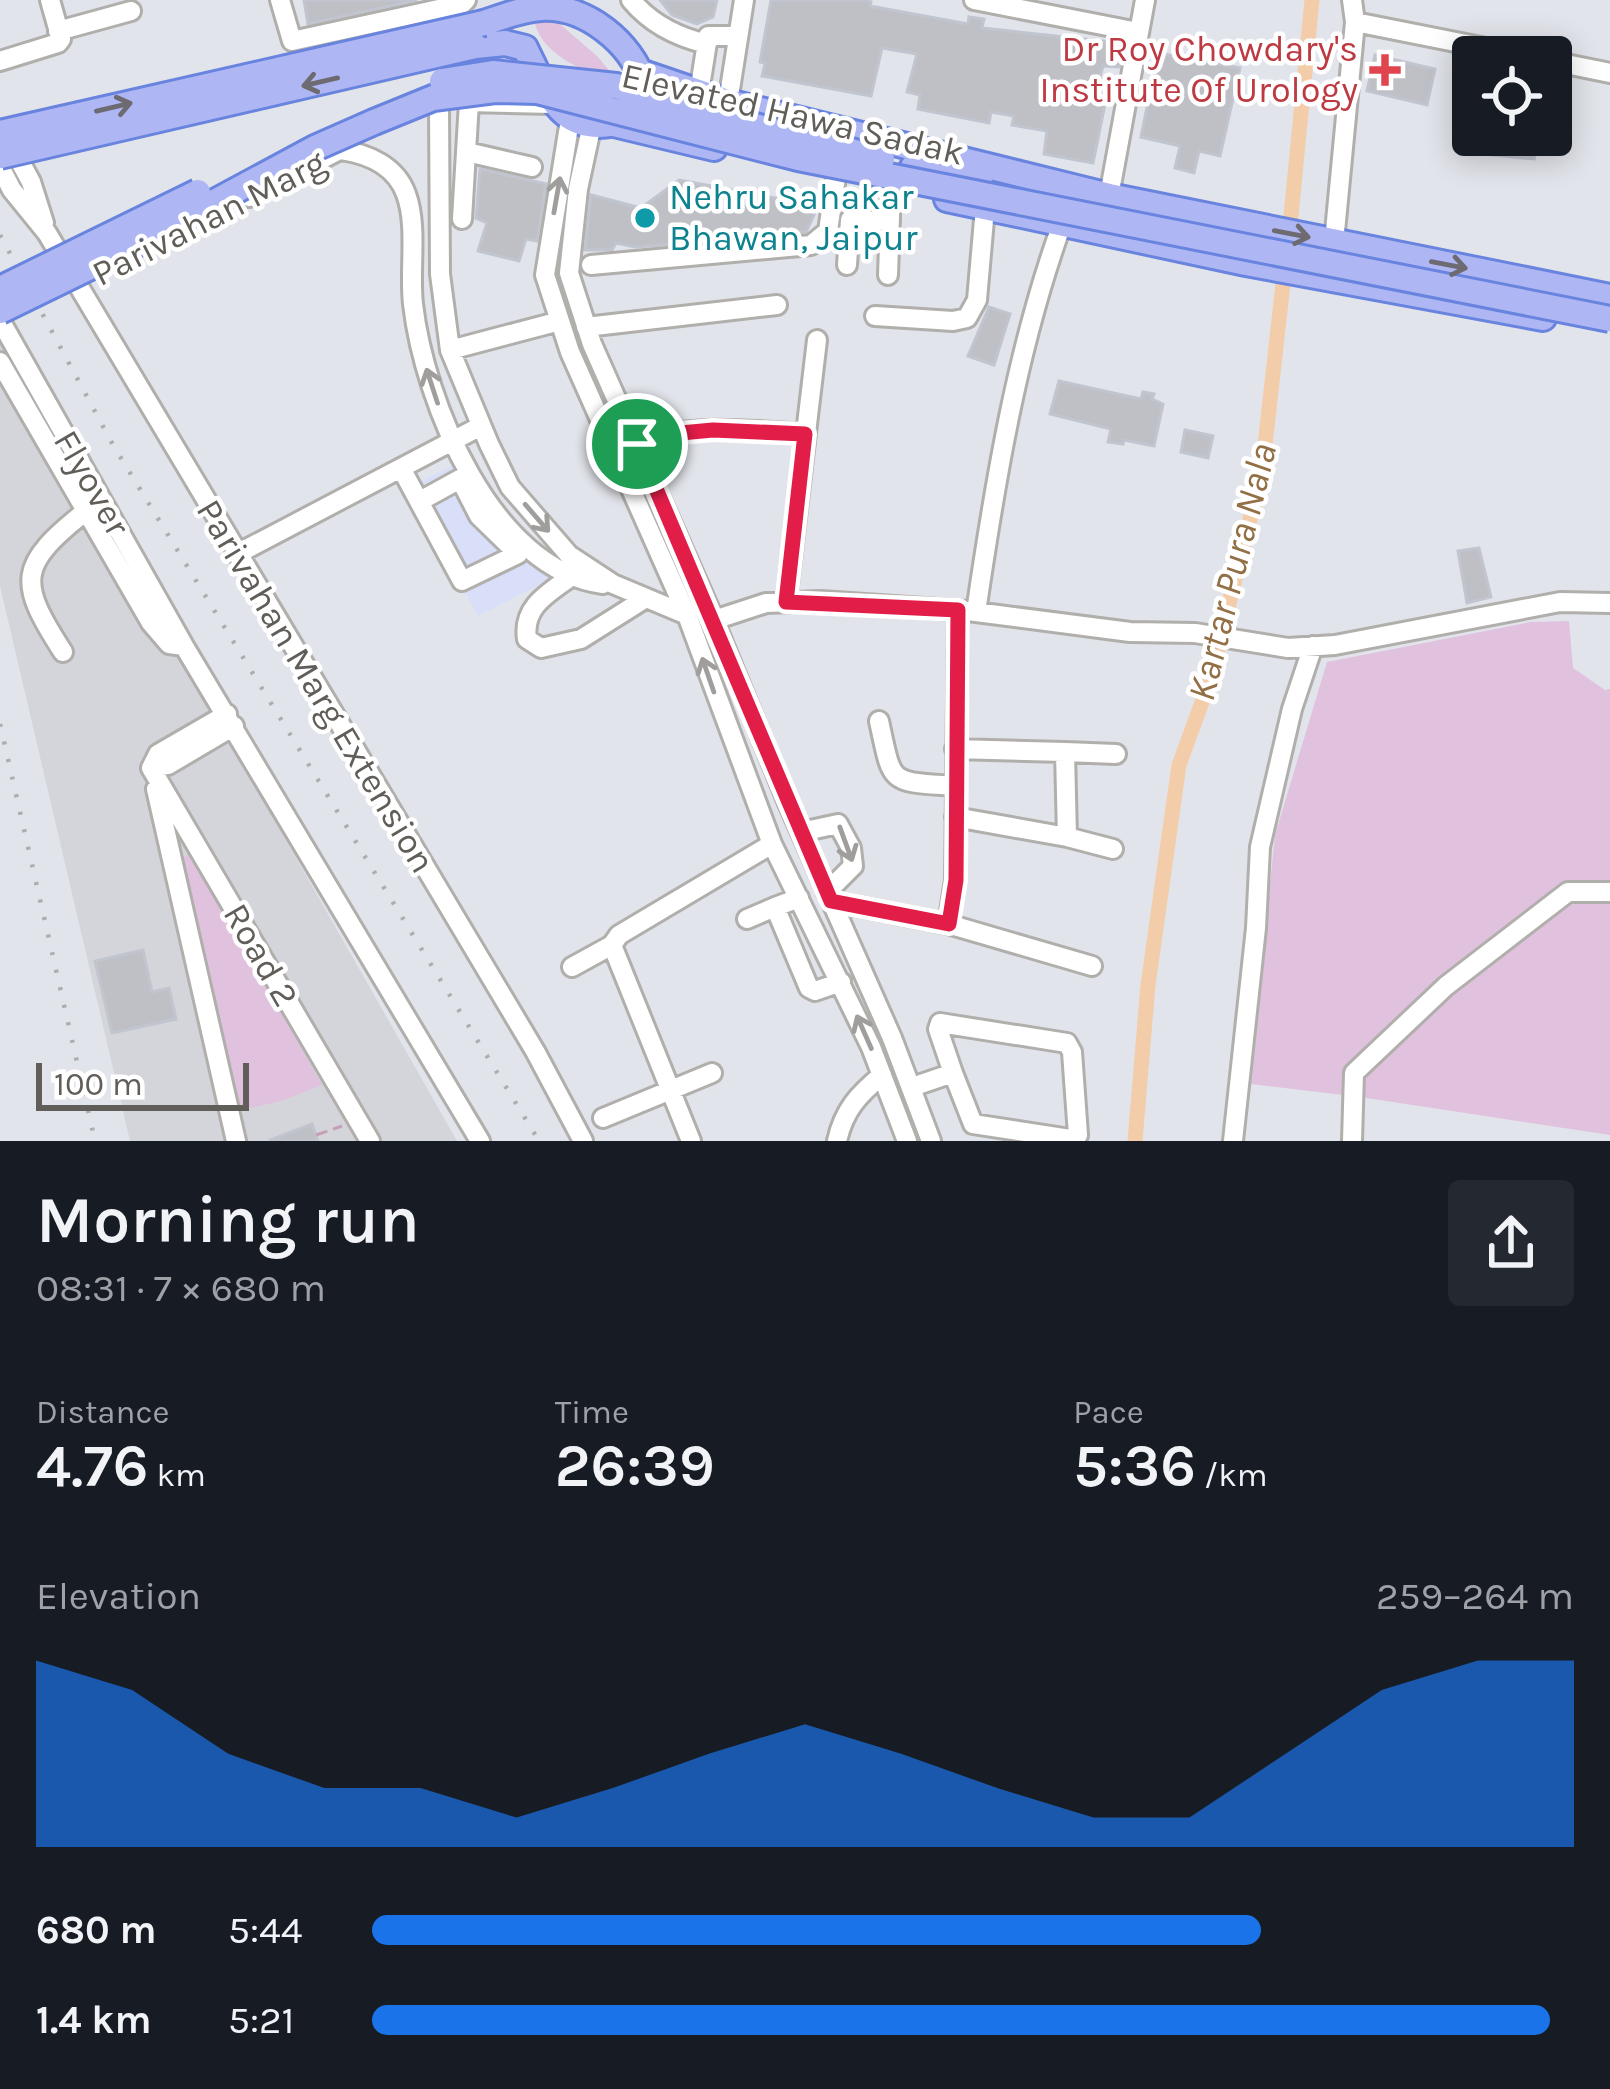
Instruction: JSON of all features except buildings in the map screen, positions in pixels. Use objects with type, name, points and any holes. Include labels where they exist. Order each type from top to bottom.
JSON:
[{"type":"main road","points":[[525,48],[526,5]]},
{"type":"main road","points":[[0,156],[479,34],[526,5],[579,8],[608,32],[640,72],[645,89],[629,119],[582,118]]},
{"type":"main road","points":[[0,129],[479,34],[525,48],[582,118],[1246,263],[1610,330]]},
{"type":"main road","points":[[640,72],[728,102],[1109,196],[1610,297]]},
{"type":"main road","name":"Elevated Hawa Sadak","points":[[0,290],[367,107],[431,83],[493,73],[616,86],[914,167],[1074,204],[1155,218],[1213,219]]},
{"type":"main road","name":"Elevated Hawa Sadak","points":[[0,315],[315,148],[434,98],[495,90],[537,91],[820,162],[1610,319]]},
{"type":"street","points":[[0,61],[58,43],[50,0]]},
{"type":"street","points":[[280,0],[292,41],[466,0]]},
{"type":"street","points":[[631,0],[657,24],[683,39],[707,44]]},
{"type":"street","points":[[728,102],[744,0]]},
{"type":"street","points":[[974,0],[1138,32]]},
{"type":"street","points":[[1109,196],[1144,0]]},
{"type":"street","points":[[1334,242],[1355,22],[1352,0]]},
{"type":"street","points":[[58,31],[131,11]]},
{"type":"street","points":[[1355,22],[1452,41]]},
{"type":"street","points":[[699,93],[708,36],[738,37]]},
{"type":"street","points":[[1572,65],[1610,73]]},
{"type":"street","points":[[341,150],[375,129],[469,102],[582,118]]},
{"type":"street","points":[[462,219],[469,102]]},
{"type":"street","points":[[439,107],[440,274],[451,350],[510,487],[569,555],[613,584],[687,615]]},
{"type":"street","points":[[582,118],[545,275],[570,352],[687,615],[772,844],[841,982],[907,1141]]},
{"type":"street","points":[[582,118],[569,273],[586,327],[931,1141]]},
{"type":"street","name":"Parivahan Marg","points":[[0,129],[31,182],[47,233]]},
{"type":"street","points":[[341,150],[375,159],[404,189],[417,332],[436,400],[475,484],[518,538],[572,576],[613,584]]},
{"type":"street","name":"Parivahan Marg","points":[[77,286],[341,150]]},
{"type":"street","points":[[467,152],[532,167]]},
{"type":"street","name":"Parivahan Marg","points":[[0,167],[47,233]]},
{"type":"street","points":[[591,265],[811,245],[828,231],[836,177]]},
{"type":"street","points":[[404,189],[440,184]]},
{"type":"street","points":[[888,275],[891,187]]},
{"type":"street","points":[[875,316],[967,318],[976,300],[985,208]]},
{"type":"street","points":[[847,265],[850,220],[890,221]]},
{"type":"street","points":[[949,924],[956,880],[955,749],[967,611],[1041,282],[1062,224]]},
{"type":"street","name":"Parivahan Marg Extension","points":[[47,233],[535,1051],[583,1141]]},
{"type":"street","points":[[586,327],[777,305]]},
{"type":"street","name":"Flyover","points":[[0,315],[184,646]]},
{"type":"street","points":[[451,350],[560,321]]},
{"type":"street","points":[[786,602],[817,340]]},
{"type":"street","points":[[0,362],[151,622],[169,644],[184,646],[231,720],[481,1141]]},
{"type":"street","points":[[237,554],[482,426]]},
{"type":"street","points":[[637,444],[659,435],[713,430],[805,434]]},
{"type":"street","points":[[401,468],[462,581],[518,554],[479,516],[460,479],[419,501]]},
{"type":"street","points":[[64,652],[34,607],[32,573],[54,536],[86,511]]},
{"type":"street","points":[[572,576],[542,596],[530,611],[527,639],[541,648],[581,640],[646,598]]},
{"type":"street","points":[[714,620],[766,603],[786,602],[967,611],[1130,632],[1195,633],[1247,644],[1313,646],[1560,602],[1610,603]]},
{"type":"street","points":[[1233,1141],[1260,848],[1292,710],[1313,646]]},
{"type":"street","points":[[231,720],[158,754],[151,768],[236,1141]]},
{"type":"street","points":[[879,721],[890,772],[900,782],[954,786]]},
{"type":"street","points":[[955,749],[1116,754]]},
{"type":"street","points":[[1065,752],[1067,837]]},
{"type":"street","name":"Road 2","points":[[151,768],[370,1141]]},
{"type":"street","points":[[955,817],[1113,848]]},
{"type":"street","points":[[801,832],[836,824],[844,832],[853,864],[829,897]]},
{"type":"street","points":[[572,968],[772,844]]},
{"type":"street","points":[[1352,1141],[1354,1072],[1446,986],[1568,892],[1610,892]]},
{"type":"street","points":[[829,897],[949,924],[1092,966]]},
{"type":"street","points":[[747,919],[799,898]]},
{"type":"street","points":[[775,907],[809,988],[815,991],[841,982]]},
{"type":"street","points":[[612,945],[691,1141]]},
{"type":"street","points":[[940,1023],[1067,1043],[1072,1052],[1078,1135],[1070,1139],[973,1124],[952,1073],[940,1023]]},
{"type":"street","points":[[603,1118],[712,1073]]},
{"type":"street","points":[[912,1087],[952,1073]]},
{"type":"street","points":[[837,1141],[856,1096],[882,1076]]},
{"type":"path","points":[[316,1136],[357,1119]]},
{"type":"shaded area","points":[[553,18],[620,83],[582,69],[547,46],[535,24]]},
{"type":"shaded area","points":[[0,337],[457,1141],[130,1141],[0,586]]},
{"type":"shaded area","points":[[460,462],[561,574],[478,616],[409,487]]},
{"type":"shaded area","points":[[1569,621],[1573,668],[1610,689],[1610,1135],[1250,1084],[1275,835],[1327,662],[1531,622]]},
{"type":"shaded area","points":[[192,853],[322,1085],[238,1111],[180,858]]},
{"type":"waterway","name":"Kartar Pura Nala","points":[[1289,236],[1312,0]]},
{"type":"waterway","name":"Kartar Pura Nala","points":[[1135,1141],[1148,985],[1179,765],[1209,683],[1262,472],[1285,266]]},
{"type":"railway","points":[[0,235],[113,445],[539,1141]]},
{"type":"railway","points":[[0,724],[95,1141]]},
{"type":"place","name":"Dr Roy Chowdary's Institute Of Urology","points":[[1385,70]]},
{"type":"place","name":"Nehru Sahakar Bhawan, Jaipur","points":[[645,218]]},
{"type":"route","points":[[713,430],[805,434],[786,602],[958,610],[956,880],[949,924],[831,901],[637,444],[659,435],[713,430]]}]
